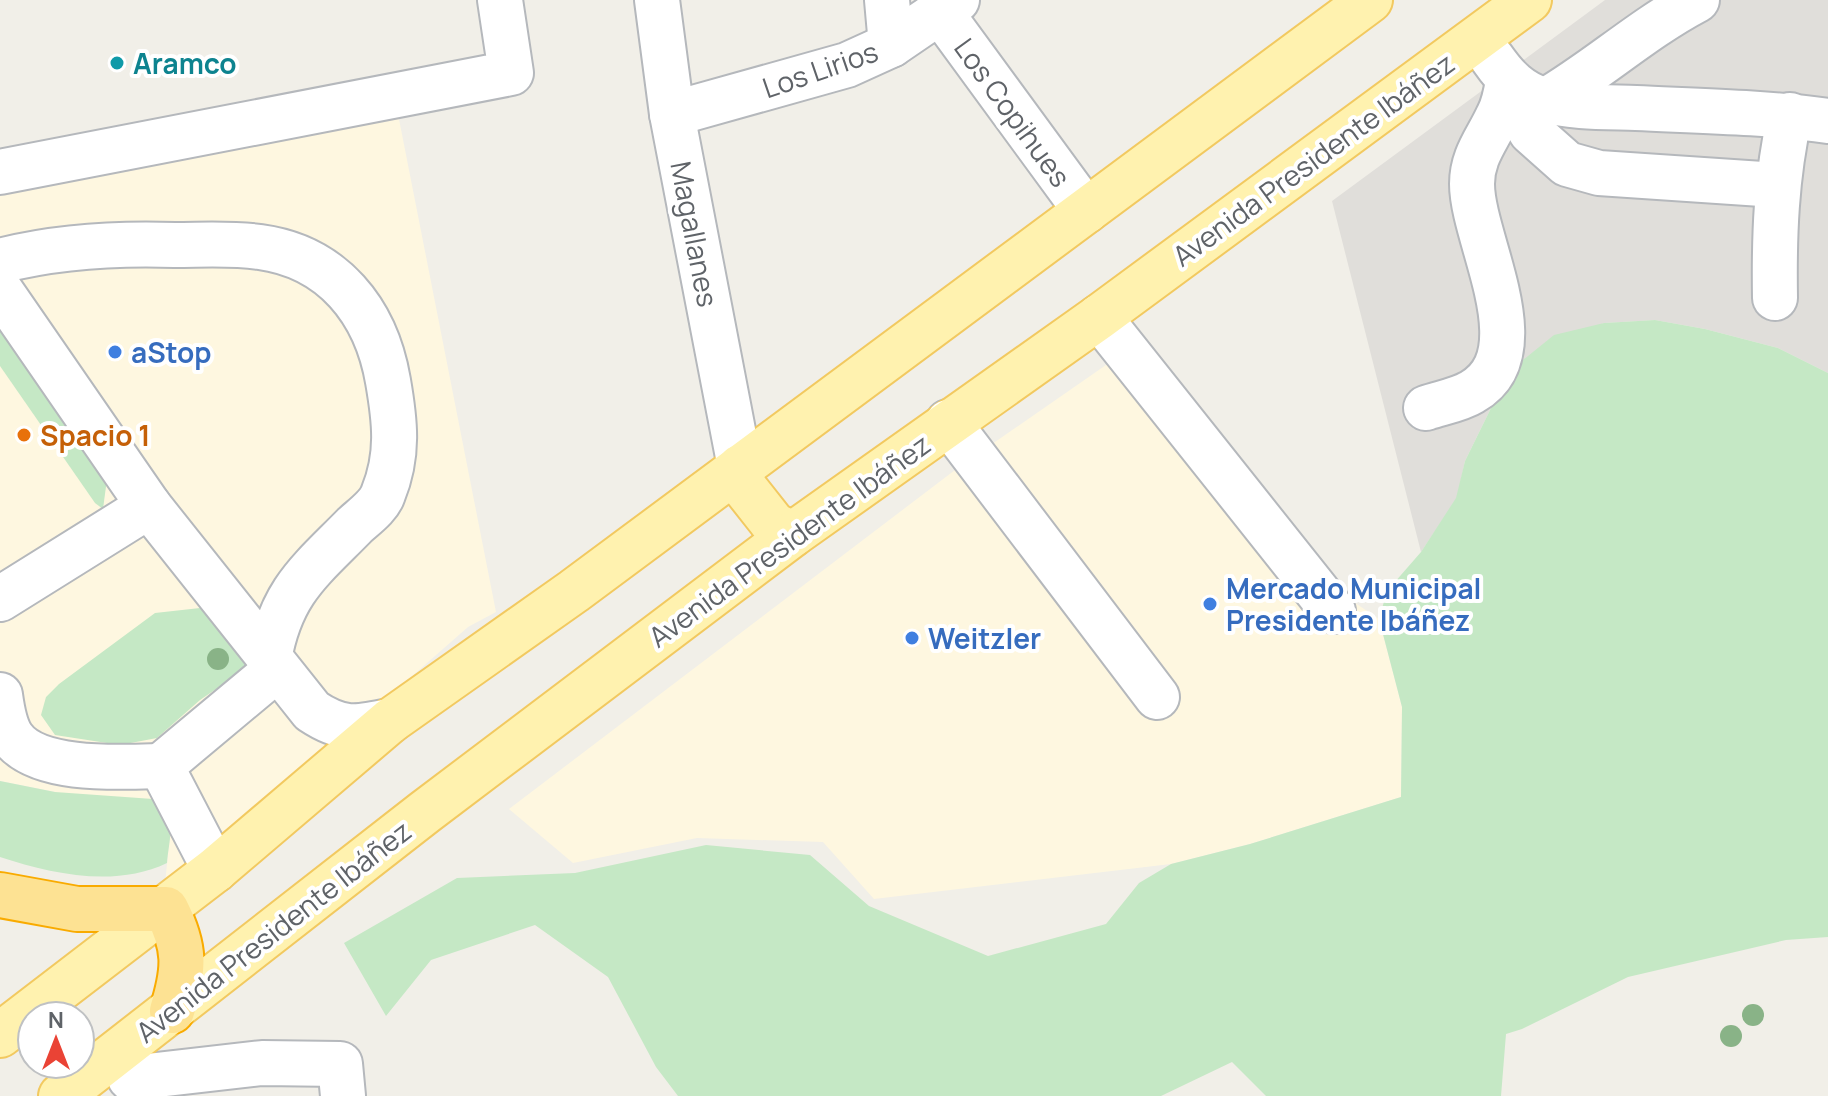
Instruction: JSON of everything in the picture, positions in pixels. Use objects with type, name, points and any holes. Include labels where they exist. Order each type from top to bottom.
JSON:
[{"type":"highway","points":[[0,895],[77,909],[166,909],[178,932],[183,957],[180,985],[172,1011]]},
{"type":"main road","points":[[0,1035],[215,870],[390,721],[574,591],[1370,0]]},
{"type":"main road","name":"Avenida Presidente Ibáñez","points":[[61,1096],[425,812],[793,534],[1099,317],[1529,0]]},
{"type":"main road","points":[[740,467],[744,487],[774,525],[793,534]]},
{"type":"street","points":[[0,172],[511,73],[500,0]]},
{"type":"street","name":"Magallanes","points":[[657,0],[672,114],[740,467]]},
{"type":"street","points":[[887,0],[891,45]]},
{"type":"street","points":[[1426,408],[1472,392],[1486,381],[1496,364],[1502,341],[1502,317],[1472,187],[1477,153],[1498,118],[1527,91],[1573,84],[1671,13],[1697,0]]},
{"type":"street","name":"Los Lirios","points":[[672,114],[824,72],[891,45],[949,6]]},
{"type":"street","name":"Los Copihues","points":[[949,6],[1086,211]]},
{"type":"street","points":[[1477,38],[1527,91],[1600,107],[1809,118],[1777,185],[1775,298]]},
{"type":"street","points":[[1527,91],[1521,115],[1531,132],[1567,164],[1599,173],[1777,185]]},
{"type":"street","points":[[0,261],[69,247],[115,244],[259,247],[284,252],[308,262],[330,276],[364,313],[377,335],[394,406],[395,451],[382,499],[299,582],[278,621],[273,664],[161,766],[88,766],[34,753],[13,739],[0,695]]},
{"type":"street","points":[[0,290],[149,506],[312,711],[324,719],[353,729],[390,721]]},
{"type":"street","points":[[1099,317],[1333,611]]},
{"type":"street","points":[[948,422],[1157,697]]},
{"type":"street","points":[[0,599],[149,506]]},
{"type":"street","points":[[161,766],[215,870]]},
{"type":"street","points":[[130,1078],[262,1063],[342,1080]]},
{"type":"shaded area","points":[[1605,0],[1828,0],[1828,373],[1778,348],[1705,329],[1655,320],[1604,323],[1518,364],[1493,404],[1465,461],[1457,498],[1421,552],[1332,201]]},
{"type":"shaded area","name":"Aramco","points":[[397,109],[496,612],[468,627],[164,894],[170,834],[55,792],[0,781],[0,187]]},
{"type":"shaded area","points":[[1142,340],[1333,588],[1379,619],[1402,707],[1401,797],[1250,844],[1171,864],[874,899],[823,842],[697,838],[573,863],[509,809],[959,467]]},
{"type":"green space","points":[[1655,320],[1778,348],[1828,373],[1828,937],[1786,940],[1628,977],[1506,1034],[1501,1096],[1266,1096],[1232,1062],[1161,1096],[678,1096],[656,1067],[608,977],[535,925],[431,960],[386,1016],[344,943],[457,878],[575,873],[706,845],[810,855],[869,906],[988,956],[1106,924],[1139,883],[1171,864],[1250,844],[1401,797],[1402,707],[1379,619],[1387,591],[1421,552],[1456,498],[1465,461],[1493,404],[1518,364],[1554,335],[1604,323]]},
{"type":"green space","points":[[0,322],[107,479],[103,509],[95,503],[0,366]]},
{"type":"green space","points":[[200,608],[237,623],[258,652],[238,674],[200,700],[157,738],[120,745],[55,735],[41,715],[46,697],[59,684],[155,613]]},
{"type":"green space","points":[[0,781],[55,792],[153,799],[166,811],[169,819],[167,863],[147,871],[105,877],[41,869],[0,857]]},
{"type":"place","name":"Aramco","points":[[117,63]]},
{"type":"place","name":"aStop","points":[[115,352]]},
{"type":"place","name":"Spacio 1","points":[[24,435]]},
{"type":"place","name":"Mercado Municipal Presidente Ibáñez","points":[[1210,604]]},
{"type":"place","name":"Weitzler","points":[[912,638]]}]
